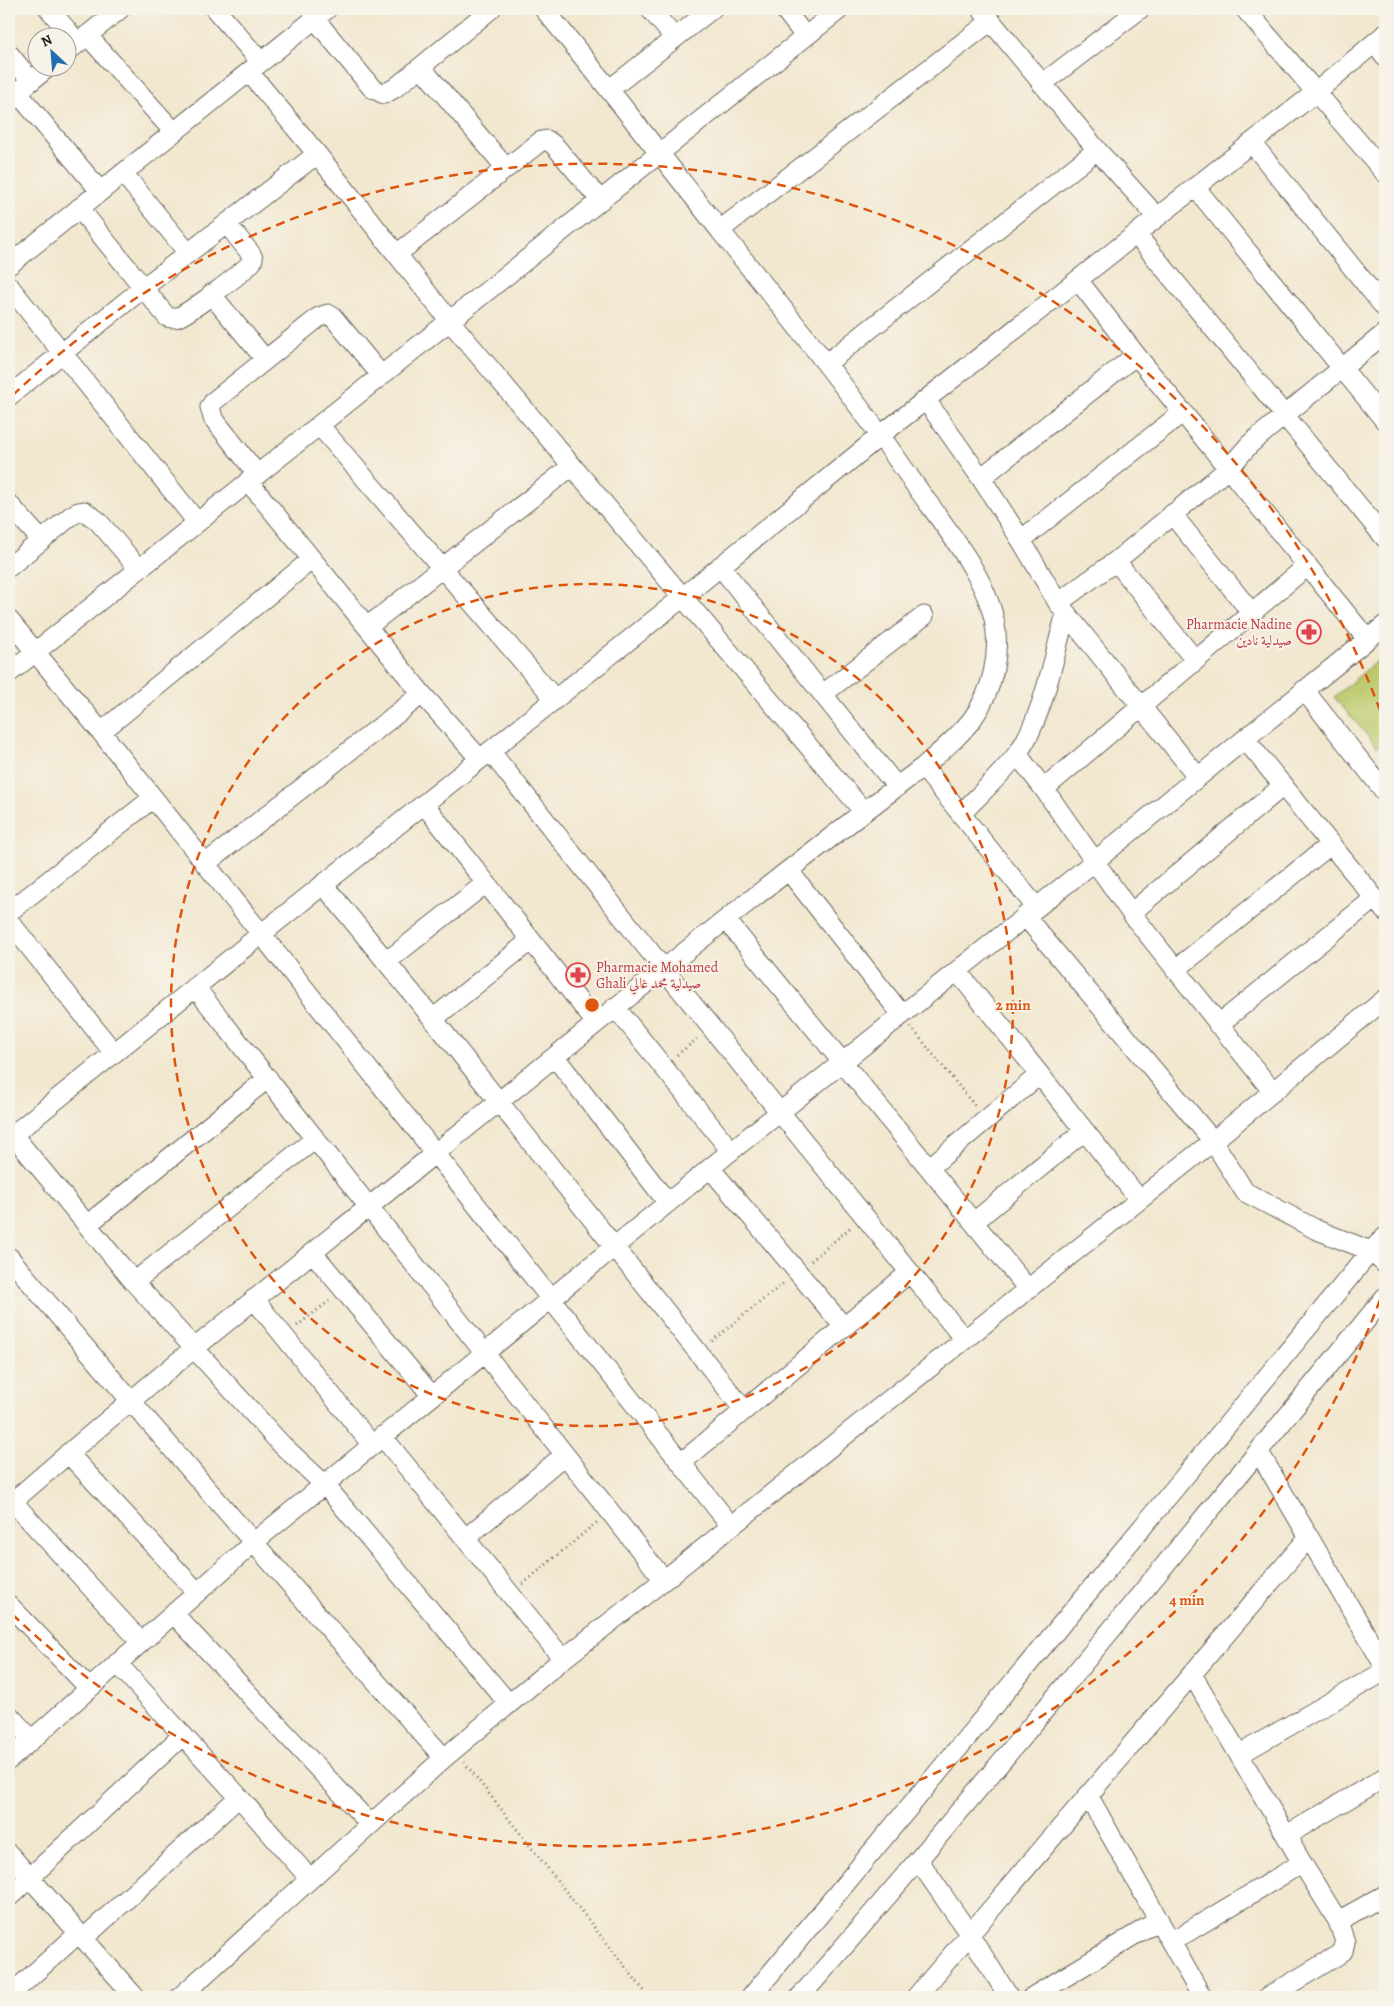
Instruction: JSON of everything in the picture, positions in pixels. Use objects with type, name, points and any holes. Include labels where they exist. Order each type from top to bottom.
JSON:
[{"type":"street","points":[[49,9],[65,28]]},
{"type":"street","points":[[78,42],[120,9]]},
{"type":"street","points":[[215,9],[317,154],[449,320],[864,812]]},
{"type":"street","points":[[9,264],[321,14],[372,88],[384,94],[421,67],[491,9]]},
{"type":"street","points":[[141,1642],[11,1504],[129,1401],[663,968],[923,767],[954,739],[973,718],[986,694],[994,670],[996,646],[994,619],[986,596],[966,560],[881,436],[826,363],[610,89],[544,9]]},
{"type":"street","points":[[650,9],[674,37]]},
{"type":"street","points":[[610,89],[712,9]]},
{"type":"street","points":[[784,9],[805,36]]},
{"type":"street","points":[[9,673],[840,9]]},
{"type":"street","points":[[1042,84],[1140,9]]},
{"type":"street","points":[[1245,9],[1385,173]]},
{"type":"street","points":[[720,230],[986,15],[1096,150],[1157,217]]},
{"type":"street","points":[[78,44],[174,132]]},
{"type":"street","points":[[509,1704],[324,1484],[299,1463],[281,1444],[134,1282],[11,1136],[926,400],[1316,92],[1382,44]]},
{"type":"street","points":[[9,54],[19,90],[100,192]]},
{"type":"street","points":[[421,67],[506,168]]},
{"type":"street","points":[[19,90],[34,78]]},
{"type":"street","points":[[397,254],[541,141],[547,140],[555,146],[600,200]]},
{"type":"street","points":[[1252,143],[1385,308]]},
{"type":"street","points":[[826,363],[1096,150]]},
{"type":"street","points":[[9,396],[61,352],[317,154]]},
{"type":"street","points":[[123,173],[188,253]]},
{"type":"street","points":[[1195,187],[1385,421]]},
{"type":"street","points":[[79,208],[167,317],[173,318],[182,315],[211,294],[248,266],[253,258],[228,224]]},
{"type":"street","points":[[1136,234],[1286,414],[1385,538]]},
{"type":"street","points":[[1078,280],[1136,355],[1367,639]]},
{"type":"street","points":[[9,286],[197,522]]},
{"type":"street","points":[[211,294],[265,359]]},
{"type":"street","points":[[381,375],[333,317],[328,314],[319,317],[265,359],[214,400],[210,407],[213,418],[253,478],[312,560],[422,694],[485,755],[663,968],[964,1339]]},
{"type":"street","points":[[962,813],[1017,754],[1037,714],[1062,608],[1229,468],[1250,444],[1385,333]]},
{"type":"street","points":[[981,478],[1136,355]]},
{"type":"street","points":[[926,400],[981,478],[1062,608],[1198,777]]},
{"type":"street","points":[[1021,540],[1183,412]]},
{"type":"street","points":[[319,425],[555,699]]},
{"type":"street","points":[[367,627],[572,466]]},
{"type":"street","points":[[9,504],[41,540]]},
{"type":"street","points":[[9,567],[71,516],[84,511],[98,521],[139,569]]},
{"type":"street","points":[[1172,514],[1251,612]]},
{"type":"street","points":[[100,732],[312,560]]},
{"type":"street","points":[[1116,561],[1195,660]]},
{"type":"street","points":[[720,566],[897,787]]},
{"type":"street","points":[[1044,789],[1307,566]]},
{"type":"street","points":[[823,694],[924,616]]},
{"type":"street","points":[[9,620],[731,1526]]},
{"type":"street","points":[[9,1760],[173,1613],[324,1484],[710,1168],[1385,625]]},
{"type":"street","points":[[1304,690],[1385,792]]},
{"type":"street","points":[[205,864],[422,694]]},
{"type":"street","points":[[1218,1024],[1380,905],[1245,739]]},
{"type":"street","points":[[1017,754],[1044,789],[1131,913],[1273,1092]]},
{"type":"street","points":[[923,767],[962,813],[1031,911],[1213,1140],[1245,1192],[1318,1230],[1371,1251],[1385,1264]]},
{"type":"street","points":[[1131,913],[1284,785]]},
{"type":"street","points":[[9,912],[152,798]]},
{"type":"street","points":[[424,804],[596,1023]]},
{"type":"street","points":[[1175,970],[1331,844]]},
{"type":"street","points":[[789,871],[902,1015]]},
{"type":"street","points":[[386,962],[486,883]]},
{"type":"street","points":[[323,884],[744,1410]]},
{"type":"street","points":[[726,920],[1028,1289]]},
{"type":"street","points":[[9,921],[114,1053]]},
{"type":"street","points":[[433,1020],[531,940]]},
{"type":"street","points":[[957,971],[1084,1132],[1140,1199]]},
{"type":"street","points":[[195,988],[369,1206],[483,1354],[664,1580]]},
{"type":"street","points":[[180,1997],[449,1754],[563,1659],[1028,1289],[1273,1092],[1385,999]]},
{"type":"street","points":[[615,1007],[731,1151]]},
{"type":"street","points":[[554,1057],[668,1203]]},
{"type":"street","points":[[929,1168],[1039,1075]]},
{"type":"street","points":[[87,1225],[268,1078]]},
{"type":"street","points":[[974,1222],[1084,1132]]},
{"type":"street","points":[[134,1282],[314,1139]]},
{"type":"street","points":[[710,1168],[844,1327]]},
{"type":"street","points":[[751,1997],[912,1801],[1231,1423],[1371,1251],[1385,1238]]},
{"type":"street","points":[[313,1253],[432,1396]]},
{"type":"street","points":[[9,1258],[129,1401],[253,1543],[449,1754]]},
{"type":"street","points":[[681,1463],[910,1272]]},
{"type":"street","points":[[800,1997],[919,1861],[1259,1452],[1385,1297]]},
{"type":"street","points":[[254,1299],[284,1336],[377,1441],[466,1538],[563,1659]]},
{"type":"street","points":[[1259,1452],[1385,1667]]},
{"type":"street","points":[[68,1453],[197,1592]]},
{"type":"street","points":[[466,1538],[564,1455]]},
{"type":"street","points":[[916,1997],[1309,1537]]},
{"type":"street","points":[[9,1605],[89,1688]]},
{"type":"street","points":[[173,1613],[370,1824]]},
{"type":"street","points":[[116,1663],[240,1797],[310,1879]]},
{"type":"street","points":[[1240,1754],[1385,1671]]},
{"type":"street","points":[[1192,1674],[1287,1834],[1302,1863],[1338,1920],[1345,1942],[1343,1951],[1289,1992],[1268,1997]]},
{"type":"street","points":[[9,1715],[31,1740]]},
{"type":"street","points":[[9,1897],[183,1735]]},
{"type":"street","points":[[1287,1834],[1385,1777]]},
{"type":"street","points":[[9,1996],[82,1936],[240,1797]]},
{"type":"street","points":[[1088,1797],[1202,1997]]},
{"type":"street","points":[[9,1854],[135,1997]]},
{"type":"street","points":[[919,1861],[970,1935],[1008,1997]]},
{"type":"street","points":[[1171,1942],[1302,1863]]},
{"type":"street","points":[[1338,1920],[1385,1895]]},
{"type":"street","points":[[1032,1997],[1159,1920]]},
{"type":"path","points":[[902,1015],[986,1120]]},
{"type":"path","points":[[663,1067],[711,1028]]},
{"type":"path","points":[[698,1352],[864,1216]]},
{"type":"path","points":[[284,1336],[344,1290]]},
{"type":"path","points":[[511,1594],[609,1512]]},
{"type":"path","points":[[449,1754],[649,1997]]},
{"type":"green space","points":[[1385,654],[1385,740],[1377,747],[1334,697]]},
{"type":"place","name":"Pharmacie Nadine صيدلية نادين","points":[[1309,632]]},
{"type":"place","name":"Pharmacie Mohamed Ghali صيدلية محمد غالي","points":[[578,975]]}]
